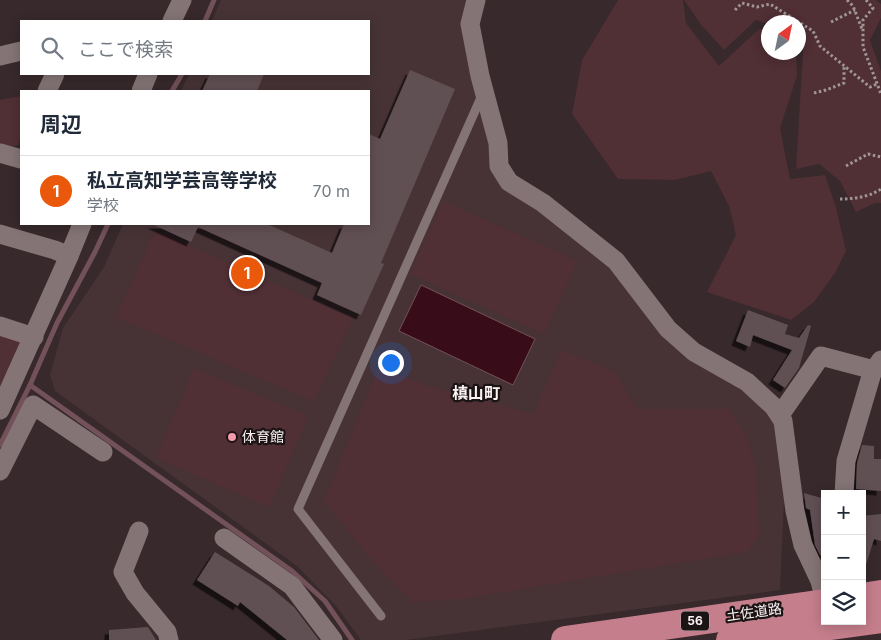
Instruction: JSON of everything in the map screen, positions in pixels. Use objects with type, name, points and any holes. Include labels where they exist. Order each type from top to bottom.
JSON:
[{"type":"highway","points":[[866,596],[881,594]]},
{"type":"highway","name":"土佐道路","points":[[565,640],[821,615]]},
{"type":"highway","name":"土佐道路","points":[[730,640],[821,615]]},
{"type":"highway","name":"土佐道路","points":[[866,618],[881,619]]},
{"type":"street","points":[[172,20],[182,0]]},
{"type":"street","points":[[476,0],[470,24],[484,90],[498,142],[499,166],[509,182],[543,203],[616,261],[668,329],[694,352],[747,382],[774,406],[783,421],[795,511],[803,544],[820,581],[821,598]]},
{"type":"street","points":[[0,56],[20,51]]},
{"type":"street","points":[[48,90],[55,75]]},
{"type":"street","points":[[140,90],[148,75]]},
{"type":"street","points":[[0,153],[20,159]]},
{"type":"street","points":[[0,410],[34,337],[82,225]]},
{"type":"street","points":[[0,234],[69,256]]},
{"type":"street","points":[[0,326],[34,337]]},
{"type":"street","points":[[780,415],[821,356],[877,365],[846,461],[844,490]]},
{"type":"street","points":[[0,471],[33,405],[103,452]]},
{"type":"street","points":[[139,531],[123,572],[135,593],[167,632],[169,640]]},
{"type":"street","points":[[224,538],[292,586],[333,640]]},
{"type":"lane","points":[[381,616],[298,509],[484,90]]},
{"type":"path","points":[[847,0],[855,10],[863,32]]},
{"type":"path","points":[[866,0],[873,8],[863,20],[863,47],[881,94]]},
{"type":"path","points":[[734,10],[742,3],[757,7],[770,4],[813,31],[820,46],[870,87],[877,84]]},
{"type":"path","points":[[831,22],[855,10]]},
{"type":"path","points":[[814,93],[844,83],[844,66]]},
{"type":"path","points":[[846,166],[868,154],[881,157]]},
{"type":"path","points":[[840,199],[850,199],[872,194],[881,189]]},
{"type":"shaded area","points":[[221,0],[468,0],[493,148],[492,166],[609,262],[776,419],[785,477],[780,590],[406,640],[361,640],[336,606],[297,566],[55,391],[50,375],[63,328],[104,267],[123,225],[370,225],[370,90],[181,90],[189,75],[370,75],[370,20],[212,20]]},
{"type":"shaded area","points":[[618,0],[683,0],[686,23],[719,66],[759,29],[761,29],[761,60],[796,60],[797,76],[780,128],[790,179],[825,175],[836,207],[846,251],[835,273],[814,302],[791,320],[707,292],[736,235],[729,206],[711,171],[675,180],[618,179],[572,114],[582,60]]},
{"type":"shaded area","points":[[684,0],[876,0],[881,4],[881,18],[870,40],[881,71],[881,203],[875,203],[856,212],[840,181],[819,164],[796,169],[803,60],[806,60],[806,15],[761,15],[761,22],[756,20],[724,50],[702,26]]},
{"type":"shaded area","points":[[20,96],[20,140],[18,145],[7,149],[0,147],[0,100]]},
{"type":"shaded area","points":[[443,201],[577,261],[544,334],[410,274]]},
{"type":"shaded area","points":[[155,231],[353,318],[313,401],[116,317]]},
{"type":"shaded area","points":[[421,285],[535,339],[513,385],[399,331]]},
{"type":"shaded area","points":[[0,333],[24,340],[0,394]]},
{"type":"shaded area","points":[[561,350],[614,371],[637,409],[728,409],[746,434],[756,470],[759,536],[747,552],[460,599],[412,602],[369,557],[324,501],[379,367],[429,386],[533,414]]},
{"type":"shaded area","name":"体育館","points":[[194,368],[308,416],[269,507],[156,458]]},
{"type":"building","points":[[410,70],[455,89],[381,263],[384,264],[361,315],[317,295],[322,283],[198,227],[191,242],[154,225],[269,225],[332,253],[344,225],[370,225],[370,134],[380,139]]},
{"type":"building","points":[[210,75],[264,75],[257,90],[202,90]]},
{"type":"building","points":[[748,310],[788,325],[785,334],[799,338],[808,325],[811,326],[799,368],[785,388],[773,380],[792,350],[753,335],[750,347],[736,341]]},
{"type":"building","points":[[862,445],[874,446],[874,459],[881,459],[881,491],[856,489],[857,463]]},
{"type":"building","points":[[804,493],[821,498],[821,555],[815,545],[810,510],[806,508]]},
{"type":"building","points":[[881,514],[881,541],[874,539],[866,565],[866,535],[866,516]]},
{"type":"building","points":[[215,552],[269,586],[294,607],[319,640],[287,640],[240,602],[238,606],[197,580]]},
{"type":"building","points":[[148,627],[156,640],[109,640],[109,630]]},
{"type":"waterway","points":[[205,20],[214,0]]},
{"type":"waterway","points":[[173,90],[181,75]]},
{"type":"waterway","points":[[0,445],[30,385],[57,323],[108,225]]},
{"type":"waterway","points":[[30,385],[292,571],[325,601],[352,640]]},
{"type":"place","name":"私立高知学芸高等学校","points":[[247,273]]},
{"type":"place","name":"体育館","points":[[232,437]]},
{"type":"district","name":"槙山町","points":[[476,393]]}]
